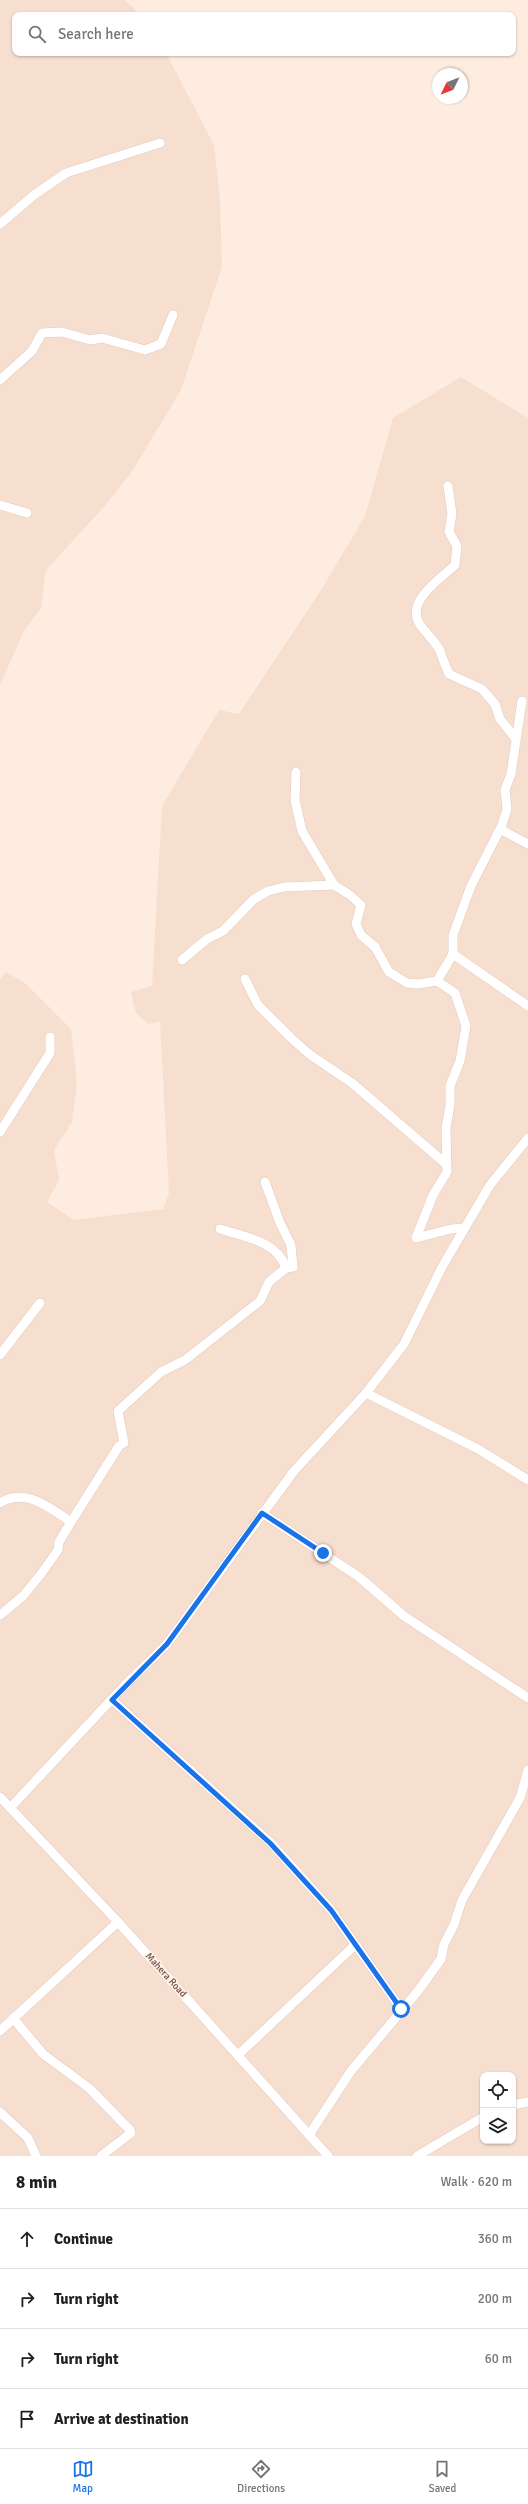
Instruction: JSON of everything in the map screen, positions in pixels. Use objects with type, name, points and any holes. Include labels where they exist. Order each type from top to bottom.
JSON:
[{"type":"street","points":[[0,224],[66,173],[160,143]]},
{"type":"street","points":[[0,380],[32,351],[42,333],[62,332],[90,340],[102,338],[145,350],[162,344],[173,315]]},
{"type":"street","points":[[448,486],[452,514],[449,532],[457,546],[455,565],[424,594],[417,604],[415,615],[419,624],[440,651],[449,674],[482,689],[495,704],[500,719],[516,739]]},
{"type":"street","points":[[0,504],[27,513]]},
{"type":"street","points":[[437,981],[453,954],[453,935],[471,886],[500,829],[507,809],[505,790],[511,774],[522,701]]},
{"type":"street","points":[[296,772],[295,800],[302,831],[334,885],[350,895],[361,905],[356,924],[361,935],[375,946],[389,972],[407,983],[418,984],[437,981],[455,992],[466,1026],[460,1061],[450,1086],[446,1164],[447,1172],[433,1195],[416,1238],[451,1228],[465,1228]]},
{"type":"street","points":[[500,829],[528,844]]},
{"type":"street","points":[[182,960],[207,939],[223,931],[254,899],[268,891],[284,887],[334,885]]},
{"type":"street","points":[[453,954],[528,1006]]},
{"type":"street","points":[[245,979],[258,1006],[290,1038],[309,1054],[352,1083],[446,1164]]},
{"type":"street","points":[[0,1132],[50,1053],[50,1037]]},
{"type":"street","points":[[4,1803],[112,1700],[167,1644],[262,1513],[304,1459],[366,1393],[404,1344],[442,1267],[490,1185],[528,1138]]},
{"type":"street","points":[[0,1615],[22,1596],[41,1574],[58,1550],[59,1542],[71,1522],[120,1446],[124,1443],[118,1411],[161,1372],[185,1360],[260,1301],[269,1282],[286,1268],[293,1267],[291,1245],[280,1223],[264,1182]]},
{"type":"street","points":[[220,1229],[271,1247],[282,1256],[286,1268]]},
{"type":"street","points":[[0,1355],[40,1303]]},
{"type":"street","points":[[366,1393],[478,1449],[528,1480]]},
{"type":"street","points":[[0,1503],[7,1498],[32,1498],[71,1522]]},
{"type":"street","points":[[262,1513],[359,1577],[404,1616],[528,1698]]},
{"type":"street","points":[[112,1700],[270,1843],[331,1910],[401,2009]]},
{"type":"street","points":[[309,2135],[351,2071],[401,2009],[418,1991],[441,1959],[444,1944],[454,1925],[462,1900],[520,1798],[528,1770]]},
{"type":"street","name":"Mahera Road","points":[[4,1803],[118,1922],[328,2156]]},
{"type":"street","points":[[0,2031],[118,1922]]},
{"type":"street","points":[[238,2055],[355,1945]]},
{"type":"street","points":[[14,2018],[43,2054],[89,2088],[130,2130],[130,2133],[100,2156]]},
{"type":"street","points":[[516,2104],[528,2102]]},
{"type":"street","points":[[0,2112],[28,2138],[36,2156]]},
{"type":"street","points":[[417,2156],[480,2119]]},
{"type":"shaded area","points":[[0,0],[124,0],[137,12],[12,12],[12,56],[168,56],[214,145],[220,199],[222,267],[181,390],[131,473],[102,509],[46,570],[41,608],[24,631],[0,685]]},
{"type":"shaded area","points":[[461,377],[528,418],[528,2156],[0,2156],[0,979],[6,972],[25,983],[71,1029],[77,1084],[72,1122],[54,1150],[59,1180],[47,1202],[73,1220],[163,1209],[169,1193],[160,1022],[148,1024],[136,1013],[131,992],[152,986],[162,806],[219,710],[239,714],[323,587],[365,516],[393,418]]},
{"type":"route","points":[[323,1553],[262,1513],[167,1644],[125,1685],[112,1700],[270,1843],[331,1910],[401,2009]]}]
